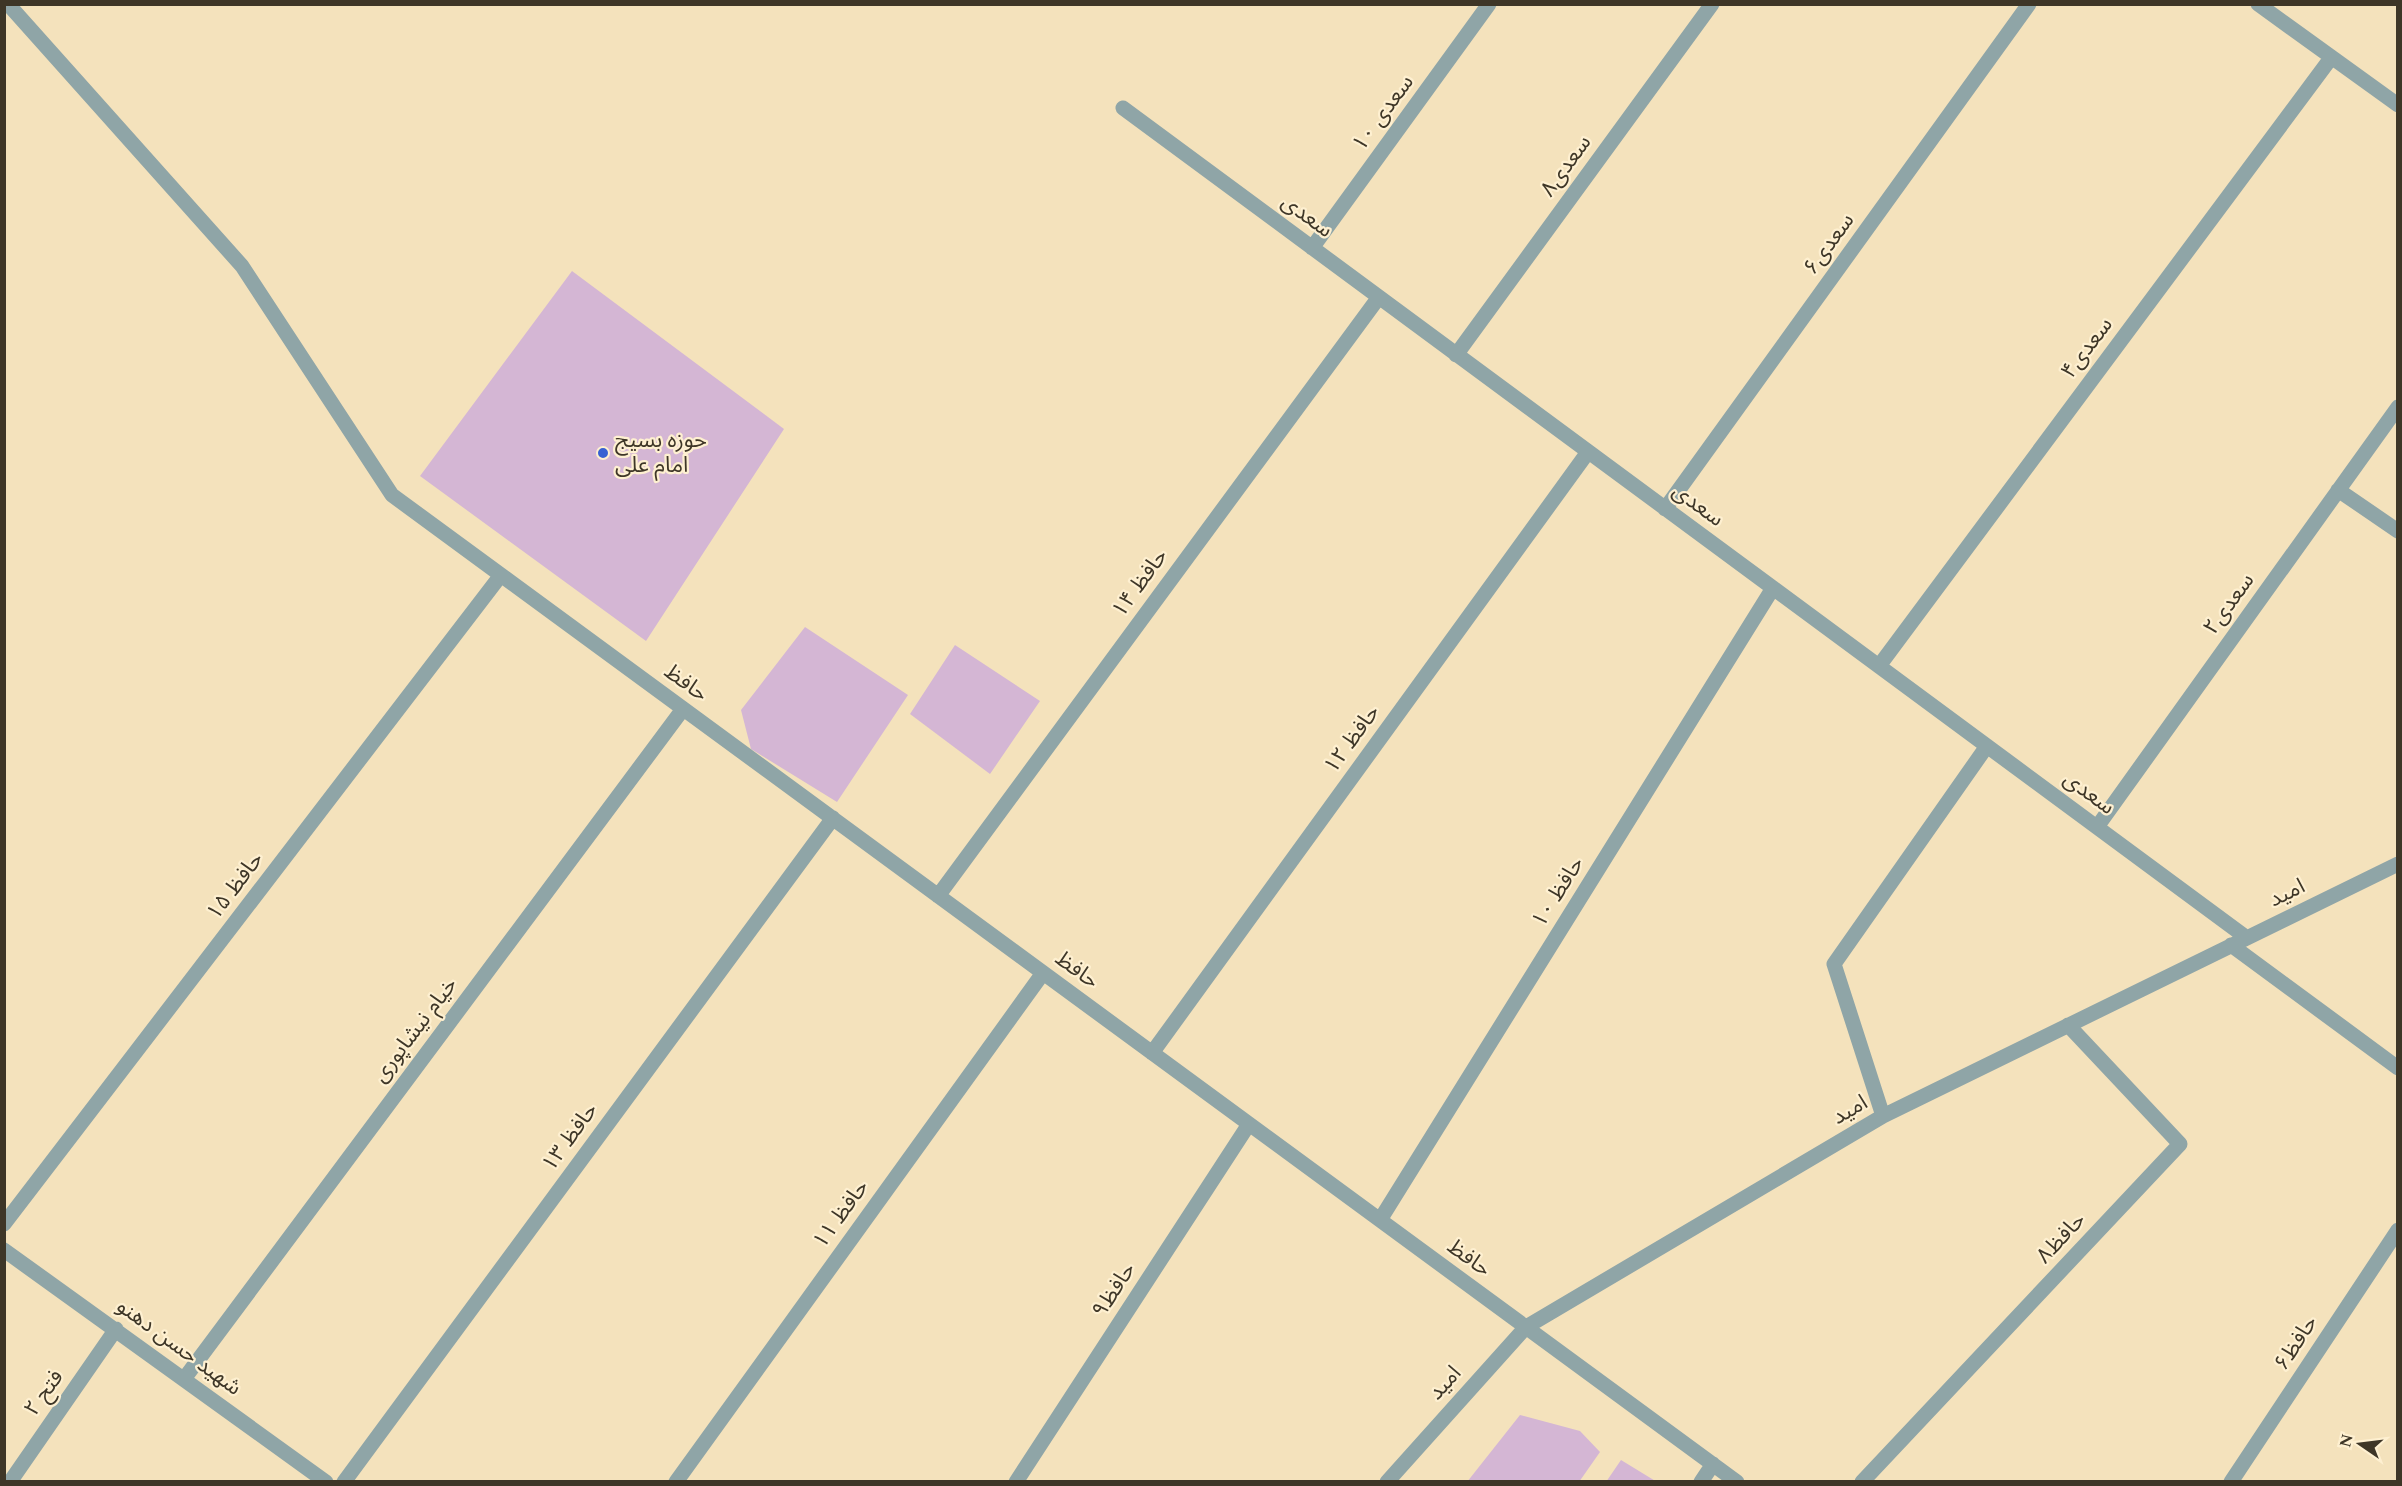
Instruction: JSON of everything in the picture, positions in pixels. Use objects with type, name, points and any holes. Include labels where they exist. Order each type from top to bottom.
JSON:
[{"type":"street","name":"حافظ","points":[[8,4],[242,266],[392,495],[1737,1482]]},
{"type":"street","name":"سعدی ۱۰","points":[[1312,248],[1489,4]]},
{"type":"street","name":"سعدی۸","points":[[1456,355],[1712,4]]},
{"type":"street","name":"سعدی۶","points":[[1665,509],[2029,4]]},
{"type":"street","points":[[2261,5],[2397,105]]},
{"type":"street","name":"سعدی۴","points":[[1879,666],[2331,58]]},
{"type":"street","name":"سعدی","points":[[1123,108],[2247,938]]},
{"type":"street","name":"حافظ ۱۴","points":[[938,896],[1379,297]]},
{"type":"street","name":"سعدی۲","points":[[2097,827],[2397,406]]},
{"type":"street","name":"حافظ ۱۲","points":[[1152,1053],[1588,452]]},
{"type":"street","points":[[2338,490],[2397,531]]},
{"type":"street","name":"حافظ ۱۵","points":[[4,1224],[501,575]]},
{"type":"street","name":"حافظ ۱۰","points":[[1380,1220],[1773,588]]},
{"type":"street","name":"خیام نیشاپوری","points":[[184,1379],[683,709]]},
{"type":"street","points":[[1883,1116],[1834,964],[1987,746]]},
{"type":"street","name":"حافظ ۱۳","points":[[344,1482],[833,818]]},
{"type":"street","name":"امید","points":[[1387,1482],[1526,1327],[1883,1116],[2397,864]]},
{"type":"street","points":[[2231,945],[2397,1068]]},
{"type":"street","name":"حافظ ۱۱","points":[[676,1482],[1043,973]]},
{"type":"street","name":"حافظ۸","points":[[1862,1482],[2180,1144],[2068,1025]]},
{"type":"street","name":"حافظ۹","points":[[1016,1482],[1249,1124]]},
{"type":"street","name":"حافظ۶","points":[[2231,1482],[2397,1230]]},
{"type":"street","name":"شهید حسن دهنو","points":[[4,1250],[326,1482]]},
{"type":"street","name":"فتح ۲","points":[[10,1482],[116,1329]]},
{"type":"street","points":[[1701,1482],[1713,1464]]},
{"type":"building","name":"حوزه بسیج امام علی","points":[[572,271],[784,429],[646,641],[420,476]]},
{"type":"building","points":[[805,627],[908,695],[837,802],[751,749],[741,710]]},
{"type":"building","points":[[955,645],[1040,701],[990,774],[910,714]]},
{"type":"building","points":[[1520,1415],[1580,1431],[1600,1452],[1579,1482],[1467,1482]]},
{"type":"building","points":[[1621,1460],[1657,1482],[1606,1482]]},
{"type":"place","name":"حوزه بسیج امام علی","points":[[603,453]]}]
